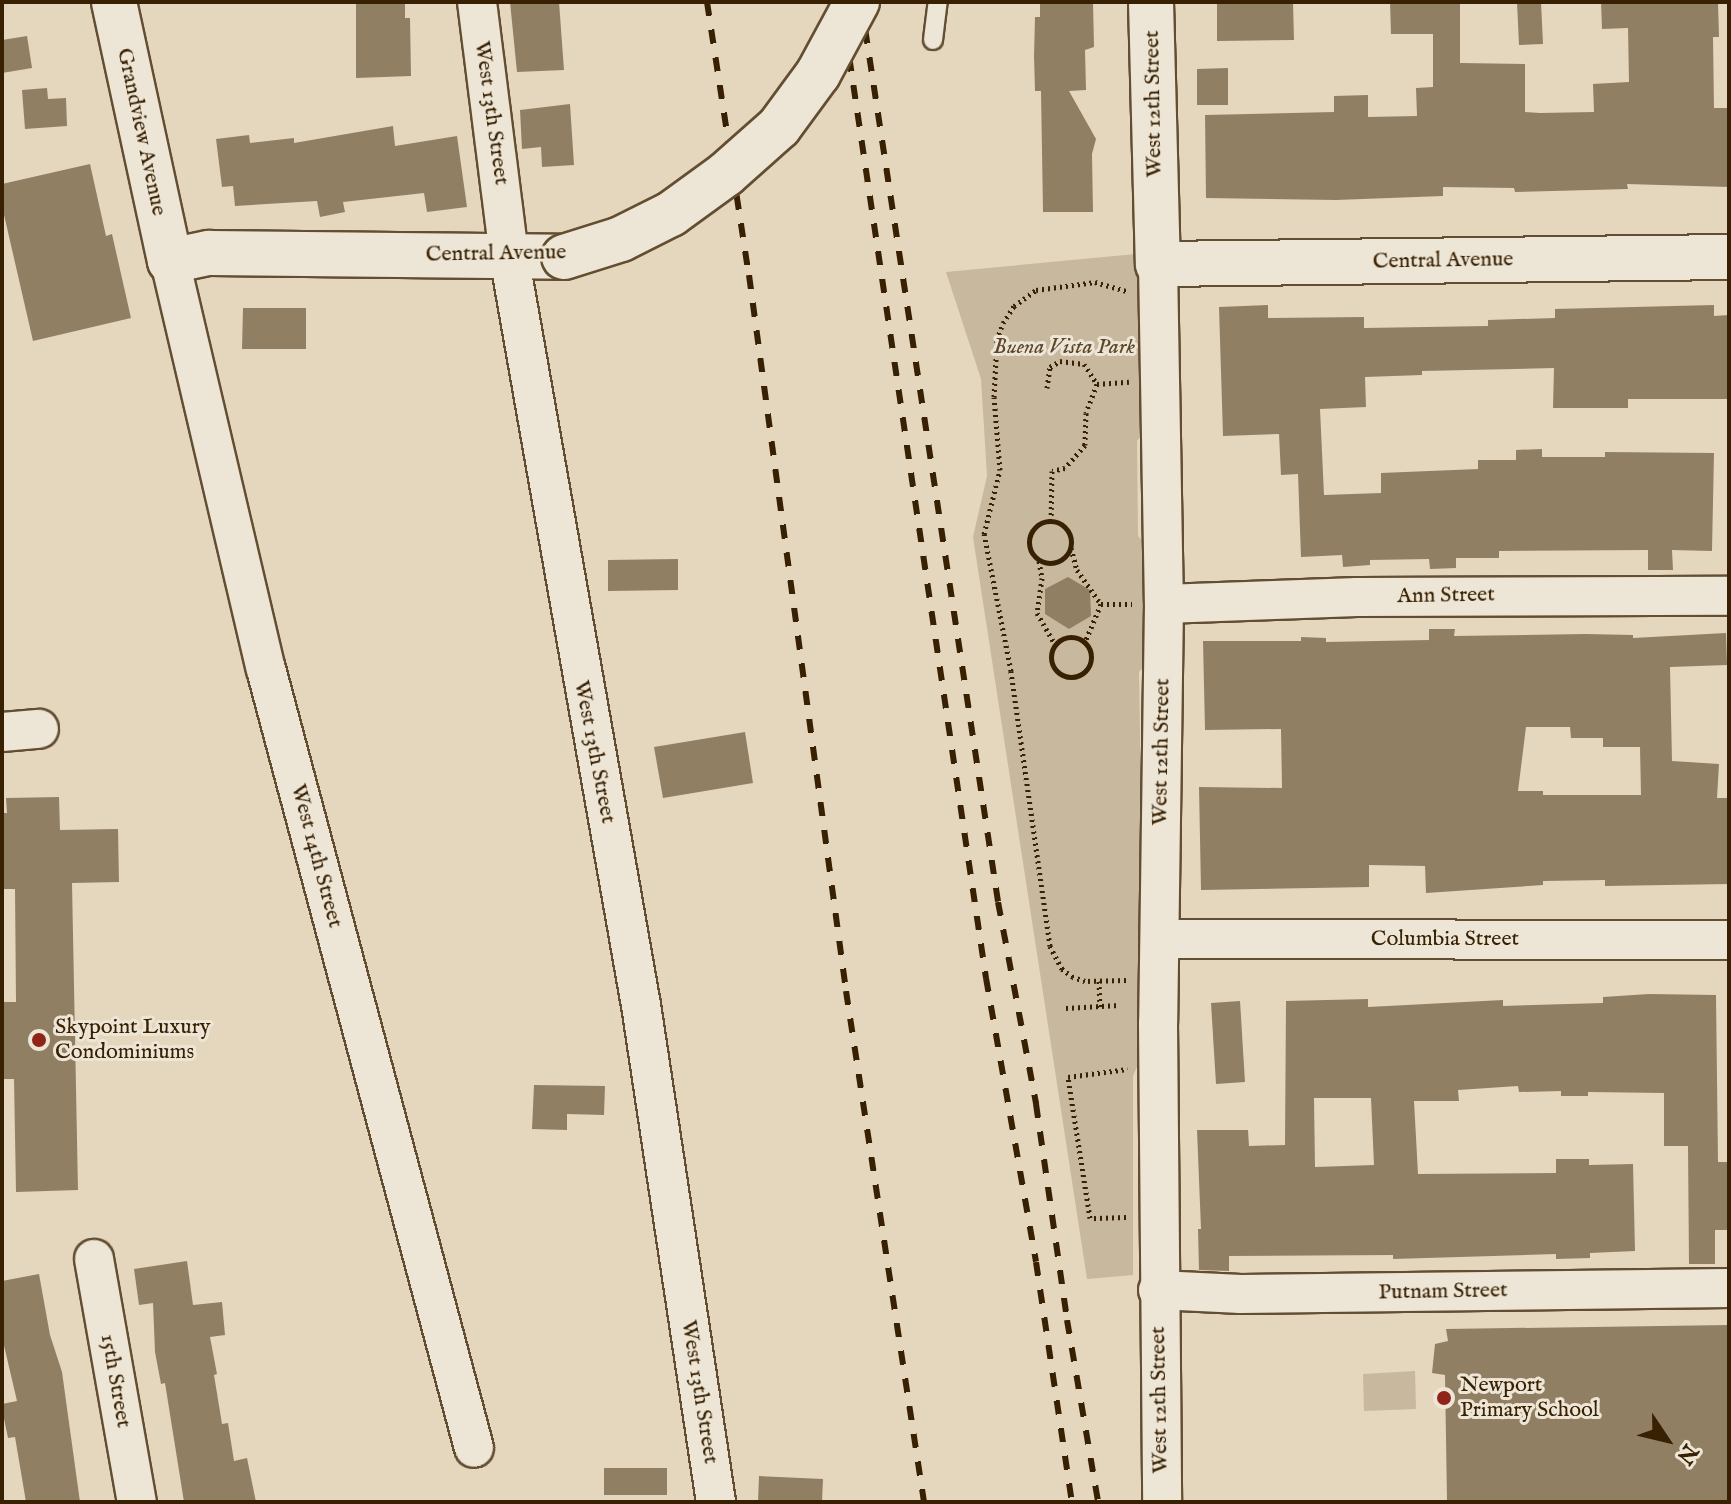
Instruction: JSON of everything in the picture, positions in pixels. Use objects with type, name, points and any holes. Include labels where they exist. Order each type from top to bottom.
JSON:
[{"type":"street","name":"Grandview Avenue","points":[[114,2],[170,261]]},
{"type":"street","name":"West 13th Street","points":[[477,2],[509,256],[638,989],[716,1502]]},
{"type":"street","name":"Central Avenue","points":[[170,261],[209,253],[564,257],[621,239],[671,214],[726,174],[779,127],[818,74],[857,2]]},
{"type":"street","name":"West 12th Street","points":[[1151,2],[1164,604],[1158,1290],[1162,1502]]},
{"type":"street","name":"Central Avenue","points":[[1158,280],[1729,257]]},
{"type":"street","name":"West 14th Street","points":[[170,261],[266,669],[474,1448]]},
{"type":"street","name":"Ann Street","points":[[1164,604],[1357,597],[1729,596]]},
{"type":"street","name":"Columbia Street","points":[[1160,939],[1729,940]]},
{"type":"street","name":"15th Street","points":[[94,1259],[137,1502]]},
{"type":"street","name":"Putnam Street","points":[[1158,1290],[1241,1294],[1729,1288]]},
{"type":"lane","points":[[933,40],[938,2]]},
{"type":"path","points":[[1158,280],[1142,297],[1095,282],[1036,290],[1014,306],[997,340],[994,397],[1000,470],[984,534],[1011,671],[1050,946],[1062,969],[1073,977],[1099,981],[1159,980]]},
{"type":"path","points":[[1047,388],[1050,367],[1060,361],[1084,364],[1097,384],[1086,413],[1085,445],[1065,468],[1052,471],[1051,521]]},
{"type":"path","points":[[1055,644],[1037,613],[1042,578],[1039,560],[1028,541],[1040,523],[1051,521],[1061,524],[1071,543],[1072,560],[1101,604],[1085,642]]},
{"type":"path","points":[[1039,560],[1049,563],[1060,561],[1071,543]]},
{"type":"path","points":[[1064,637],[1085,642],[1091,651],[1086,671],[1077,677],[1057,673],[1051,664],[1055,644],[1064,637]]},
{"type":"path","points":[[1099,981],[1100,1008]]},
{"type":"path","points":[[1066,1008],[1119,1005]]},
{"type":"path","points":[[1127,1217],[1090,1218],[1068,1077],[1128,1069]]},
{"type":"green space","name":"Buena Vista Park","points":[[1136,254],[1148,289],[1149,426],[1137,441],[1138,536],[1152,552],[1151,657],[1139,672],[1145,1049],[1133,1076],[1133,1275],[1087,1279],[973,537],[987,476],[981,379],[946,272]]},
{"type":"green space","points":[[1415,1371],[1416,1409],[1364,1411],[1363,1374]]},
{"type":"building","points":[[356,2],[405,2],[405,18],[410,18],[411,76],[356,78]]},
{"type":"building","points":[[510,2],[559,2],[564,70],[517,72]]},
{"type":"building","points":[[1040,2],[1093,2],[1094,47],[1085,50],[1086,90],[1069,91],[1096,139],[1092,154],[1093,212],[1043,212],[1041,91],[1035,91],[1034,56],[1035,17],[1040,17]]},
{"type":"building","points":[[1217,2],[1293,2],[1294,40],[1217,41]]},
{"type":"building","points":[[1390,2],[1460,2],[1460,63],[1525,64],[1525,112],[1540,113],[1594,112],[1593,84],[1629,82],[1628,28],[1602,29],[1601,2],[1718,2],[1719,37],[1713,37],[1714,108],[1729,108],[1729,187],[1627,184],[1628,189],[1515,192],[1514,188],[1443,187],[1443,196],[1336,200],[1206,198],[1205,115],[1334,112],[1334,96],[1368,95],[1368,117],[1417,116],[1416,88],[1433,87],[1433,34],[1391,34]]},
{"type":"building","points":[[1517,2],[1541,2],[1543,44],[1519,45]]},
{"type":"building","points":[[27,36],[32,68],[2,73],[2,40]]},
{"type":"building","points":[[1228,68],[1228,105],[1197,105],[1197,69]]},
{"type":"building","points":[[47,88],[48,99],[66,98],[67,126],[25,129],[22,90]]},
{"type":"building","points":[[570,104],[574,165],[542,167],[541,147],[522,149],[520,110]]},
{"type":"building","points":[[393,126],[395,146],[457,136],[467,207],[427,212],[424,193],[343,202],[345,212],[320,217],[317,201],[235,206],[233,186],[222,187],[216,139],[249,135],[250,143],[294,138],[294,143]]},
{"type":"building","points":[[90,164],[106,236],[112,234],[131,318],[33,341],[2,206],[2,184]]},
{"type":"building","points":[[1268,305],[1268,318],[1364,317],[1364,328],[1488,326],[1488,320],[1555,318],[1555,309],[1714,305],[1714,316],[1729,315],[1729,399],[1628,399],[1628,408],[1553,408],[1554,368],[1422,371],[1422,375],[1365,377],[1366,407],[1320,409],[1324,495],[1381,493],[1381,473],[1478,469],[1478,460],[1516,460],[1516,450],[1542,449],[1542,457],[1605,457],[1605,452],[1714,453],[1712,551],[1672,550],[1673,570],[1648,570],[1648,550],[1499,551],[1499,558],[1456,558],[1456,568],[1430,569],[1429,559],[1370,560],[1370,565],[1343,567],[1342,555],[1301,557],[1298,474],[1281,475],[1279,434],[1223,436],[1219,307]]},
{"type":"building","points":[[243,308],[306,308],[306,349],[242,349]]},
{"type":"building","points":[[678,559],[678,590],[608,591],[608,560]]},
{"type":"building","points":[[1068,577],[1090,590],[1091,616],[1069,629],[1045,614],[1045,589]]},
{"type":"building","points":[[1429,629],[1455,629],[1454,636],[1586,634],[1633,635],[1633,638],[1726,633],[1727,665],[1670,667],[1672,761],[1719,764],[1717,798],[1729,798],[1729,884],[1605,886],[1605,880],[1543,881],[1543,885],[1426,893],[1425,866],[1369,865],[1369,887],[1201,890],[1199,787],[1282,788],[1281,729],[1205,730],[1203,641],[1301,641],[1301,637],[1326,638],[1326,642],[1429,640]],"holes":[[[1526,727],[1570,727],[1571,738],[1603,738],[1603,747],[1640,747],[1641,795],[1543,795],[1543,791],[1518,791]]]},
{"type":"building","points":[[745,732],[753,783],[663,798],[654,747]]},
{"type":"building","name":"Skypoint Luxury Condominiums","points":[[59,797],[60,830],[118,829],[119,882],[72,883],[78,1190],[16,1192],[14,1079],[2,1079],[2,1002],[16,1002],[15,889],[2,889],[2,813],[7,813],[6,798]]},
{"type":"building","points":[[1716,995],[1718,1162],[1729,1162],[1729,1230],[1715,1230],[1715,1264],[1689,1264],[1688,1146],[1664,1146],[1664,1093],[1588,1092],[1588,1096],[1561,1096],[1561,1091],[1519,1092],[1518,1086],[1458,1090],[1459,1101],[1414,1101],[1418,1174],[1556,1173],[1556,1159],[1589,1159],[1589,1165],[1633,1164],[1635,1251],[1590,1253],[1590,1258],[1556,1259],[1556,1254],[1393,1259],[1393,1255],[1229,1256],[1229,1271],[1199,1270],[1198,1229],[1201,1229],[1197,1130],[1248,1130],[1249,1146],[1285,1145],[1286,1001],[1368,999],[1368,1007],[1503,1000],[1503,1006],[1603,1003],[1603,997]],"holes":[[[1314,1098],[1371,1098],[1374,1165],[1315,1167]]]},
{"type":"building","points":[[1240,1001],[1245,1082],[1216,1084],[1211,1003]]},
{"type":"building","points":[[534,1085],[605,1086],[604,1115],[567,1114],[567,1130],[532,1129]]},
{"type":"building","points":[[187,1261],[193,1305],[222,1302],[225,1335],[210,1337],[222,1424],[228,1423],[234,1461],[247,1458],[256,1502],[184,1502],[165,1383],[161,1384],[155,1352],[153,1303],[139,1305],[134,1269]]},
{"type":"building","points":[[39,1274],[50,1335],[62,1372],[80,1502],[26,1502],[15,1437],[8,1438],[2,1409],[2,1404],[17,1401],[2,1337],[2,1281]]},
{"type":"building","points":[[1729,1325],[1729,1502],[1447,1502],[1445,1375],[1432,1373],[1435,1344],[1448,1341],[1446,1329]]},
{"type":"building","points":[[604,1468],[667,1468],[667,1495],[604,1495]]},
{"type":"building","points":[[759,1476],[823,1479],[822,1502],[758,1502]]},
{"type":"railway","points":[[707,2],[749,275],[846,991],[924,1502]]},
{"type":"railway","points":[[841,2],[986,978],[1036,1262],[1072,1502]]},
{"type":"railway","points":[[861,2],[998,902],[1036,1104],[1067,1320],[1098,1502]]},
{"type":"place","name":"Skypoint Luxury Condominiums","points":[[39,1040]]},
{"type":"place","name":"Newport Primary School","points":[[1444,1398]]}]
